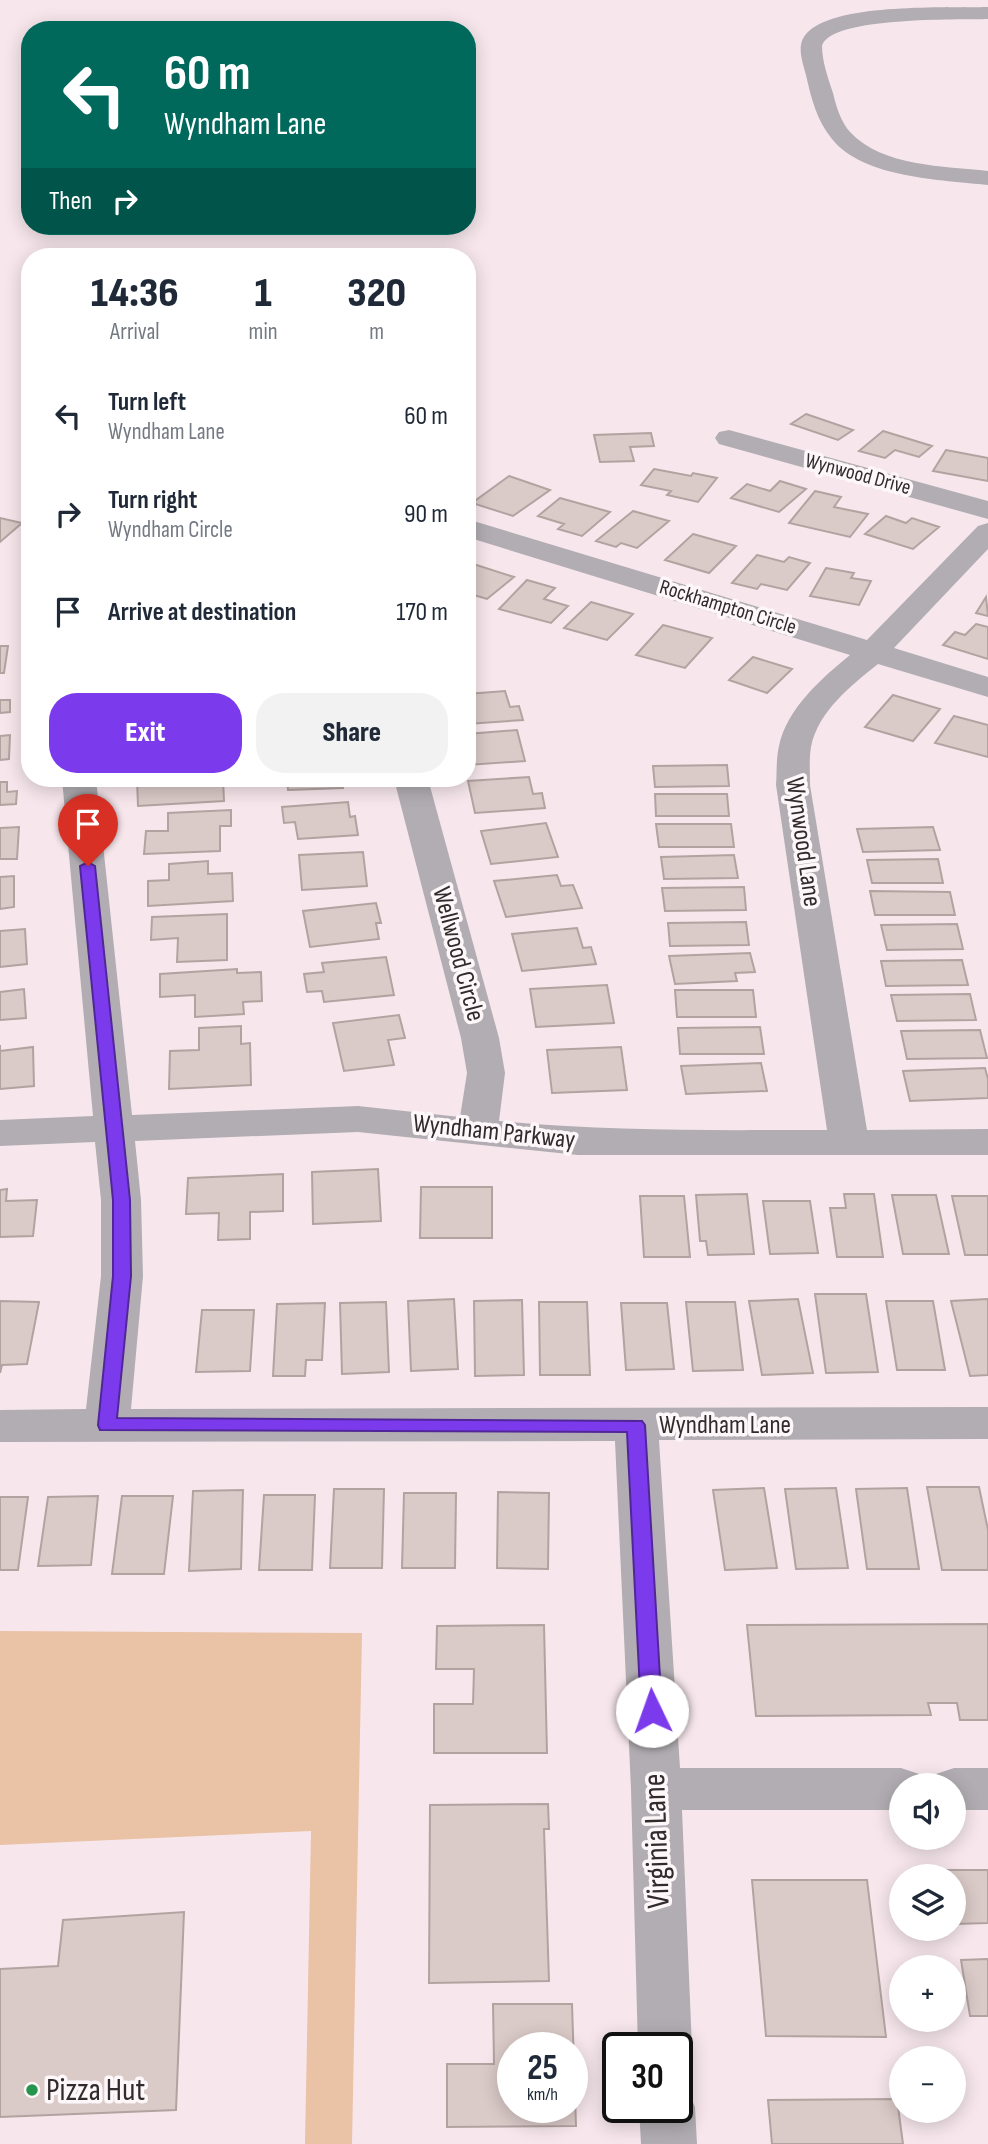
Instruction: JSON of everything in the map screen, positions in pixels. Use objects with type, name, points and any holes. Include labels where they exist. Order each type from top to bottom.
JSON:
[{"type":"street","points":[[988,13],[855,21],[820,32],[814,37],[810,48],[819,86],[839,134],[848,144],[894,163],[988,178]]},
{"type":"street","name":"Wynwood Drive","points":[[729,438],[988,510]]},
{"type":"street","name":"Rockhampton Circle","points":[[476,531],[988,687]]},
{"type":"street","name":"Wynwood Lane","points":[[849,1142],[793,785],[792,763],[802,728],[818,702],[840,679],[873,652],[988,532]]},
{"type":"street","points":[[80,787],[121,1200],[122,1276],[107,1425]]},
{"type":"street","name":"Wellwood Circle","points":[[413,787],[480,1038],[486,1073],[478,1131]]},
{"type":"street","name":"Wyndham Parkway","points":[[0,1133],[359,1119],[578,1142],[988,1142]]},
{"type":"street","name":"Wyndham Lane","points":[[0,1426],[988,1423]]},
{"type":"street","name":"Virginia Lane","points":[[636,1425],[656,1789],[664,2032]]},
{"type":"street","points":[[656,1789],[889,1789]]},
{"type":"street","points":[[966,1789],[988,1789]]},
{"type":"street","points":[[668,2123],[669,2144]]},
{"type":"shaded area","points":[[0,1631],[362,1633],[352,2144],[305,2144],[311,1831],[0,1845]]},
{"type":"building","points":[[806,414],[853,430],[838,440],[791,424]]},
{"type":"building","points":[[883,431],[932,446],[919,457],[895,450],[885,458],[859,451]]},
{"type":"building","points":[[651,433],[654,446],[630,447],[634,461],[600,462],[594,435]]},
{"type":"building","points":[[946,450],[988,458],[988,481],[933,471]]},
{"type":"building","points":[[654,469],[717,478],[698,502],[667,495],[671,491],[641,485]]},
{"type":"building","points":[[509,476],[550,490],[513,516],[476,504],[476,500]]},
{"type":"building","points":[[780,481],[806,489],[779,512],[731,498],[747,484],[770,491]]},
{"type":"building","points":[[815,491],[841,497],[834,507],[868,514],[850,537],[789,523]]},
{"type":"building","points":[[560,498],[610,512],[582,536],[558,529],[564,524],[538,516]]},
{"type":"building","points":[[633,511],[669,521],[637,548],[621,543],[616,547],[596,541]]},
{"type":"building","points":[[886,516],[906,523],[912,518],[939,527],[913,549],[865,534]]},
{"type":"building","points":[[0,518],[21,523],[21,524],[0,542]]},
{"type":"building","points":[[693,534],[736,546],[709,573],[665,560]]},
{"type":"building","points":[[757,555],[784,562],[789,557],[810,563],[787,590],[761,584],[757,589],[732,583]]},
{"type":"building","points":[[476,565],[514,577],[487,599],[476,596]]},
{"type":"building","points":[[826,568],[854,573],[851,578],[871,581],[859,605],[810,596]]},
{"type":"building","points":[[527,580],[555,588],[544,599],[568,606],[551,623],[499,609]]},
{"type":"building","points":[[986,597],[988,616],[976,613]]},
{"type":"building","points":[[591,602],[633,614],[607,640],[564,628]]},
{"type":"building","points":[[976,624],[988,627],[988,659],[943,645],[955,632],[965,635]]},
{"type":"building","points":[[663,625],[712,638],[685,668],[636,655]]},
{"type":"building","points":[[0,646],[8,646],[4,673],[0,673]]},
{"type":"building","points":[[753,657],[792,669],[767,693],[729,680]]},
{"type":"building","points":[[505,691],[510,707],[519,706],[523,720],[476,723],[476,693]]},
{"type":"building","points":[[893,695],[940,709],[913,741],[865,727]]},
{"type":"building","points":[[0,700],[10,700],[10,712],[0,713]]},
{"type":"building","points":[[954,716],[988,725],[988,757],[935,743]]},
{"type":"building","points":[[517,730],[525,761],[476,764],[476,733]]},
{"type":"building","points":[[10,735],[9,759],[0,760],[0,736]]},
{"type":"building","points":[[727,765],[729,786],[655,787],[653,766]]},
{"type":"building","points":[[529,777],[533,794],[542,793],[545,808],[475,813],[469,787],[476,787],[476,780]]},
{"type":"building","points":[[0,782],[7,782],[7,792],[17,791],[16,804],[0,805]]},
{"type":"building","points":[[137,787],[223,787],[224,801],[138,806]]},
{"type":"building","points":[[288,787],[343,788],[288,790]]},
{"type":"building","points":[[655,794],[727,794],[729,816],[656,816]]},
{"type":"building","points":[[348,802],[350,817],[355,816],[358,835],[298,839],[295,822],[284,823],[282,807]]},
{"type":"building","points":[[231,810],[231,826],[220,826],[220,851],[144,854],[146,831],[168,831],[168,813]]},
{"type":"building","points":[[546,823],[558,857],[491,864],[481,831]]},
{"type":"building","points":[[656,824],[731,824],[734,847],[659,847]]},
{"type":"building","points":[[19,827],[17,859],[0,859],[0,828]]},
{"type":"building","points":[[933,827],[940,850],[863,852],[857,829]]},
{"type":"building","points":[[363,852],[367,886],[302,890],[299,855]]},
{"type":"building","points":[[734,855],[738,878],[664,879],[661,857]]},
{"type":"building","points":[[938,859],[943,883],[872,883],[867,860]]},
{"type":"building","points":[[208,861],[208,874],[232,873],[233,901],[148,906],[148,881],[169,880],[169,864]]},
{"type":"building","points":[[557,875],[561,886],[573,885],[582,908],[506,917],[494,881]]},
{"type":"building","points":[[14,876],[14,907],[0,909],[0,877]]},
{"type":"building","points":[[744,887],[746,910],[665,911],[662,888]]},
{"type":"building","points":[[870,891],[950,892],[955,915],[875,915]]},
{"type":"building","points":[[376,903],[381,923],[376,923],[379,939],[310,947],[303,911]]},
{"type":"building","points":[[227,914],[227,960],[177,962],[178,938],[151,940],[152,917]]},
{"type":"building","points":[[746,922],[749,945],[670,946],[668,923]]},
{"type":"building","points":[[957,924],[963,949],[887,950],[881,925]]},
{"type":"building","points":[[577,928],[583,948],[591,947],[596,964],[522,971],[512,934]]},
{"type":"building","points":[[25,929],[27,964],[0,967],[0,931]]},
{"type":"building","points":[[750,953],[755,972],[735,973],[737,981],[675,984],[669,956]]},
{"type":"building","points":[[386,957],[394,995],[324,1002],[322,991],[307,992],[304,974],[324,972],[322,963]]},
{"type":"building","points":[[962,960],[968,985],[886,986],[881,961]]},
{"type":"building","points":[[237,969],[237,973],[261,972],[262,1001],[243,1002],[244,1014],[195,1017],[195,995],[160,997],[160,974]]},
{"type":"building","points":[[607,985],[614,1023],[536,1027],[530,989]]},
{"type":"building","points":[[24,989],[26,1018],[0,1020],[0,992]]},
{"type":"building","points":[[675,990],[753,990],[756,1017],[677,1017]]},
{"type":"building","points":[[970,994],[976,1020],[897,1021],[891,995]]},
{"type":"building","points":[[399,1015],[405,1038],[388,1040],[394,1065],[344,1071],[333,1023]]},
{"type":"building","points":[[241,1026],[241,1044],[250,1043],[251,1085],[169,1089],[170,1051],[199,1050],[199,1028]]},
{"type":"building","points":[[760,1027],[764,1054],[680,1054],[678,1028]]},
{"type":"building","points":[[980,1030],[987,1058],[907,1059],[901,1031]]},
{"type":"building","points":[[33,1047],[34,1086],[0,1089],[0,1051]]},
{"type":"building","points":[[621,1047],[627,1090],[552,1093],[547,1050]]},
{"type":"building","points":[[761,1063],[767,1091],[686,1094],[681,1066]]},
{"type":"building","points":[[985,1068],[988,1098],[910,1101],[903,1071]]},
{"type":"building","points":[[378,1169],[381,1221],[313,1224],[312,1172]]},
{"type":"building","points":[[283,1174],[283,1211],[250,1212],[250,1239],[218,1240],[219,1213],[186,1214],[188,1178]]},
{"type":"building","points":[[421,1187],[492,1187],[492,1238],[420,1238]]},
{"type":"building","points":[[7,1189],[6,1201],[37,1200],[33,1236],[0,1237],[0,1190]]},
{"type":"building","points":[[747,1194],[754,1254],[708,1255],[706,1241],[700,1241],[696,1195]]},
{"type":"building","points":[[844,1194],[874,1194],[883,1257],[837,1257],[830,1208],[846,1208]]},
{"type":"building","points":[[892,1195],[936,1195],[949,1254],[903,1254]]},
{"type":"building","points":[[640,1196],[684,1196],[690,1257],[644,1257]]},
{"type":"building","points":[[952,1196],[988,1196],[988,1255],[965,1255]]},
{"type":"building","points":[[763,1201],[810,1201],[818,1253],[770,1254]]},
{"type":"building","points":[[815,1294],[866,1294],[878,1372],[826,1373]]},
{"type":"building","points":[[454,1299],[458,1369],[411,1371],[408,1301]]},
{"type":"building","points":[[798,1299],[813,1373],[762,1375],[749,1301]]},
{"type":"building","points":[[988,1299],[988,1375],[970,1376],[951,1301]]},
{"type":"building","points":[[522,1300],[524,1375],[475,1376],[474,1301]]},
{"type":"building","points":[[0,1301],[39,1302],[27,1364],[2,1365],[0,1373]]},
{"type":"building","points":[[886,1301],[933,1301],[945,1370],[897,1370]]},
{"type":"building","points":[[386,1302],[389,1372],[342,1374],[340,1303]]},
{"type":"building","points":[[539,1302],[587,1302],[590,1375],[540,1375]]},
{"type":"building","points":[[686,1302],[735,1302],[743,1370],[693,1371]]},
{"type":"building","points":[[325,1303],[322,1360],[306,1360],[305,1376],[273,1376],[277,1304]]},
{"type":"building","points":[[621,1303],[667,1303],[674,1369],[626,1370]]},
{"type":"building","points":[[202,1310],[254,1310],[250,1371],[196,1372]]},
{"type":"building","points":[[927,1487],[979,1487],[988,1530],[988,1570],[942,1570]]},
{"type":"building","points":[[764,1488],[777,1568],[725,1570],[713,1490]]},
{"type":"building","points":[[836,1488],[848,1568],[796,1569],[785,1489]]},
{"type":"building","points":[[907,1488],[919,1569],[867,1569],[856,1489]]},
{"type":"building","points":[[334,1489],[384,1489],[382,1568],[330,1568]]},
{"type":"building","points":[[243,1490],[241,1569],[189,1571],[193,1491]]},
{"type":"building","points":[[498,1492],[549,1493],[548,1569],[497,1568]]},
{"type":"building","points":[[404,1493],[456,1493],[455,1568],[402,1568]]},
{"type":"building","points":[[264,1495],[315,1495],[312,1570],[259,1570]]},
{"type":"building","points":[[98,1496],[91,1565],[38,1566],[48,1497]]},
{"type":"building","points":[[122,1496],[173,1496],[164,1574],[112,1574]]},
{"type":"building","points":[[0,1497],[28,1497],[18,1570],[0,1570]]},
{"type":"building","points":[[988,1624],[988,1720],[960,1720],[957,1703],[928,1703],[931,1715],[756,1716],[747,1625]]},
{"type":"building","points":[[544,1625],[547,1753],[434,1753],[434,1704],[473,1704],[474,1669],[436,1669],[437,1626]]},
{"type":"building","points":[[548,1804],[549,1829],[544,1829],[549,1981],[429,1983],[430,1805]]},
{"type":"building","points":[[966,1870],[988,1870],[988,1923],[966,1924]]},
{"type":"building","points":[[752,1880],[867,1880],[886,2037],[766,2036]]},
{"type":"building","points":[[184,1912],[176,2110],[0,2117],[0,1969],[58,1966],[63,1920]]},
{"type":"building","points":[[988,1959],[988,2016],[970,2016],[966,1991],[966,1960]]},
{"type":"building","points":[[493,2004],[572,2004],[573,2032],[497,2032],[497,2123],[576,2123],[576,2126],[447,2127],[447,2064],[494,2064]]},
{"type":"building","points":[[889,2099],[889,2123],[900,2123],[903,2144],[772,2144],[768,2100]]},
{"type":"place","name":"Pizza Hut","points":[[32,2090]]},
{"type":"route","points":[[88,866],[121,1200],[122,1276],[107,1425],[636,1425],[652,1711]]}]
